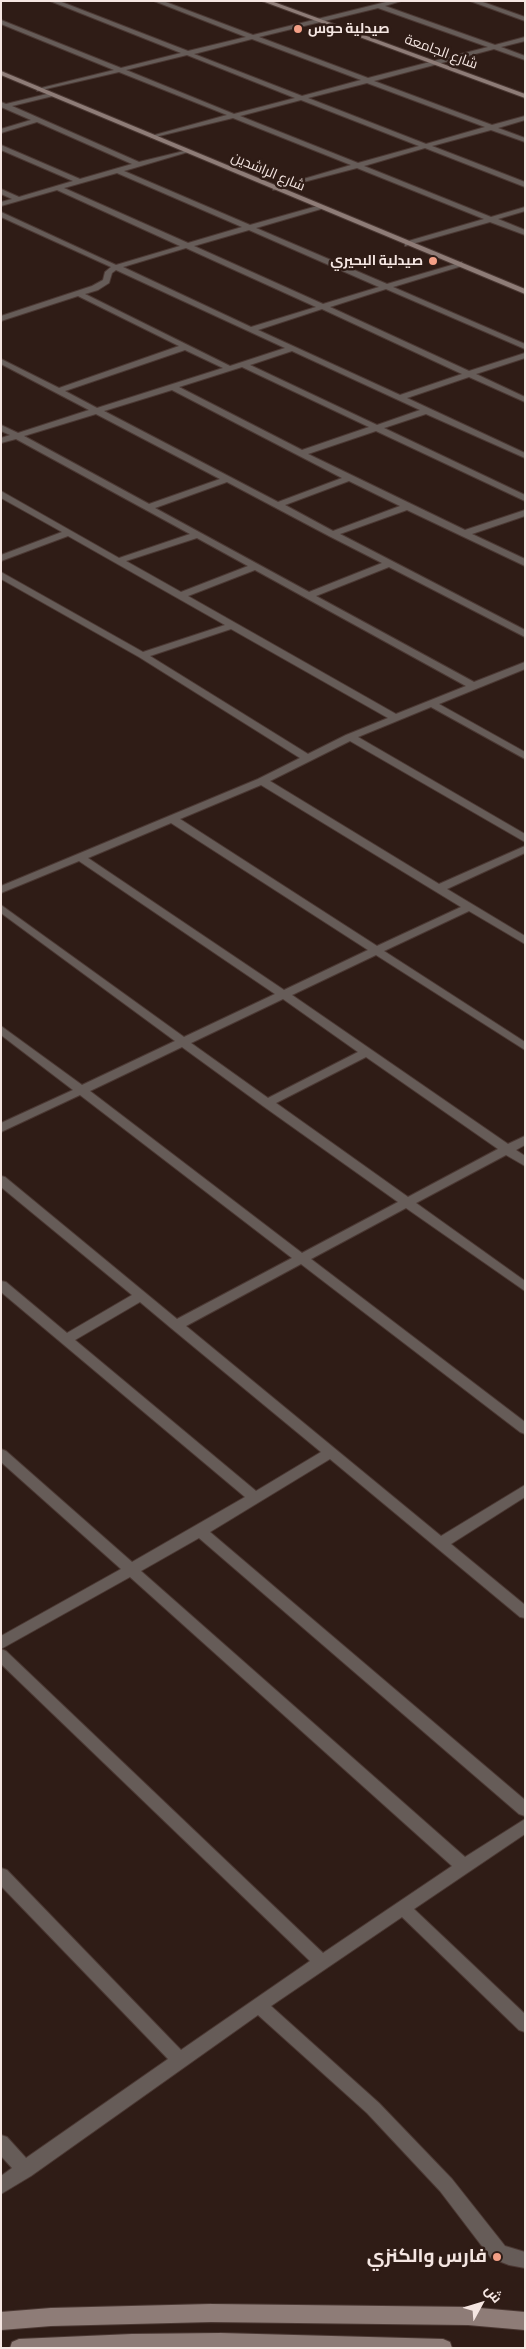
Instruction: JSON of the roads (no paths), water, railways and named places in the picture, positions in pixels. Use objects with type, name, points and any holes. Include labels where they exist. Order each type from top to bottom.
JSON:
[{"type":"street","points":[[53,1],[525,185]]},
{"type":"street","points":[[157,1],[525,140]]},
{"type":"street","name":"شارع الجامعة","points":[[265,1],[525,96]]},
{"type":"street","points":[[365,1],[525,58]]},
{"type":"street","points":[[39,90],[398,1]]},
{"type":"street","points":[[474,1],[525,19]]},
{"type":"street","points":[[1,22],[525,233]]},
{"type":"street","points":[[153,137],[433,62],[525,40]]},
{"type":"street","name":"شارع الراشدين","points":[[1,73],[525,292]]},
{"type":"street","points":[[4,105],[51,95]]},
{"type":"street","points":[[4,105],[139,165]]},
{"type":"street","points":[[275,189],[525,118]]},
{"type":"street","points":[[1,131],[38,120]]},
{"type":"street","points":[[1,147],[80,182]]},
{"type":"street","points":[[1,204],[186,151]]},
{"type":"street","points":[[118,171],[386,288],[525,346]]},
{"type":"street","points":[[58,188],[184,246],[323,306],[525,400]]},
{"type":"street","points":[[1,191],[18,199]]},
{"type":"street","points":[[1,319],[79,294],[102,284],[109,277],[109,272],[116,267],[318,207]]},
{"type":"street","points":[[408,244],[525,209]]},
{"type":"street","points":[[1,214],[525,456]]},
{"type":"street","points":[[252,329],[459,264]]},
{"type":"street","points":[[79,294],[229,368]]},
{"type":"street","points":[[58,391],[185,347]]},
{"type":"street","points":[[1,441],[294,348]]},
{"type":"street","points":[[400,398],[525,356]]},
{"type":"street","points":[[1,361],[525,634]]},
{"type":"street","points":[[242,364],[525,498]]},
{"type":"street","points":[[171,386],[349,478],[525,563]]},
{"type":"street","points":[[302,453],[426,411]]},
{"type":"street","points":[[1,427],[310,594],[474,686]]},
{"type":"street","points":[[277,505],[349,478]]},
{"type":"street","points":[[150,507],[227,479]]},
{"type":"street","points":[[1,494],[395,718]]},
{"type":"street","points":[[332,534],[409,506]]},
{"type":"street","points":[[466,533],[525,513]]},
{"type":"street","points":[[1,558],[68,533]]},
{"type":"street","points":[[118,561],[198,534]]},
{"type":"street","points":[[310,594],[389,564]]},
{"type":"street","points":[[180,596],[257,566]]},
{"type":"street","points":[[1,575],[142,655],[306,757]]},
{"type":"street","points":[[142,655],[231,626]]},
{"type":"street","points":[[1,890],[262,781],[306,757],[350,737],[525,665]]},
{"type":"street","points":[[430,703],[524,755]]},
{"type":"street","points":[[350,737],[525,839]]},
{"type":"street","points":[[262,781],[525,941]]},
{"type":"street","points":[[172,819],[525,1047]]},
{"type":"street","points":[[439,888],[525,849]]},
{"type":"street","points":[[80,858],[284,995],[525,1162]]},
{"type":"street","points":[[1,908],[267,1103],[525,1287]]},
{"type":"street","points":[[1,1128],[469,908]]},
{"type":"street","points":[[1,1029],[299,1259],[525,1430]]},
{"type":"street","points":[[267,1103],[366,1052]]},
{"type":"street","points":[[176,1325],[525,1140]]},
{"type":"street","points":[[1,1180],[525,1614]]},
{"type":"street","points":[[1,1285],[254,1497]]},
{"type":"street","points":[[66,1339],[140,1296]]},
{"type":"street","points":[[1,1643],[200,1531],[329,1453]]},
{"type":"street","points":[[1,1454],[464,1866]]},
{"type":"street","points":[[441,1543],[525,1490]]},
{"type":"street","points":[[200,1531],[525,1810]]},
{"type":"street","points":[[1,1655],[322,1962]]},
{"type":"street","points":[[1,2186],[259,2005],[525,1825]]},
{"type":"street","points":[[1,1875],[180,2060]]},
{"type":"street","points":[[403,1908],[525,2025]]},
{"type":"street","points":[[259,2005],[373,2108],[446,2185],[498,2252],[509,2257],[525,2260]]},
{"type":"street","points":[[1,2144],[25,2170]]},
{"type":"street","points":[[1,2321],[51,2317],[230,2313],[459,2316],[525,2321]]},
{"type":"street","points":[[18,2348],[181,2342],[443,2348]]},
{"type":"place","name":"صيدلية حوس","points":[[298,29]]},
{"type":"place","name":"صيدلية البحيري","points":[[433,261]]},
{"type":"place","name":"فارس والكنزي","points":[[497,2257]]}]
